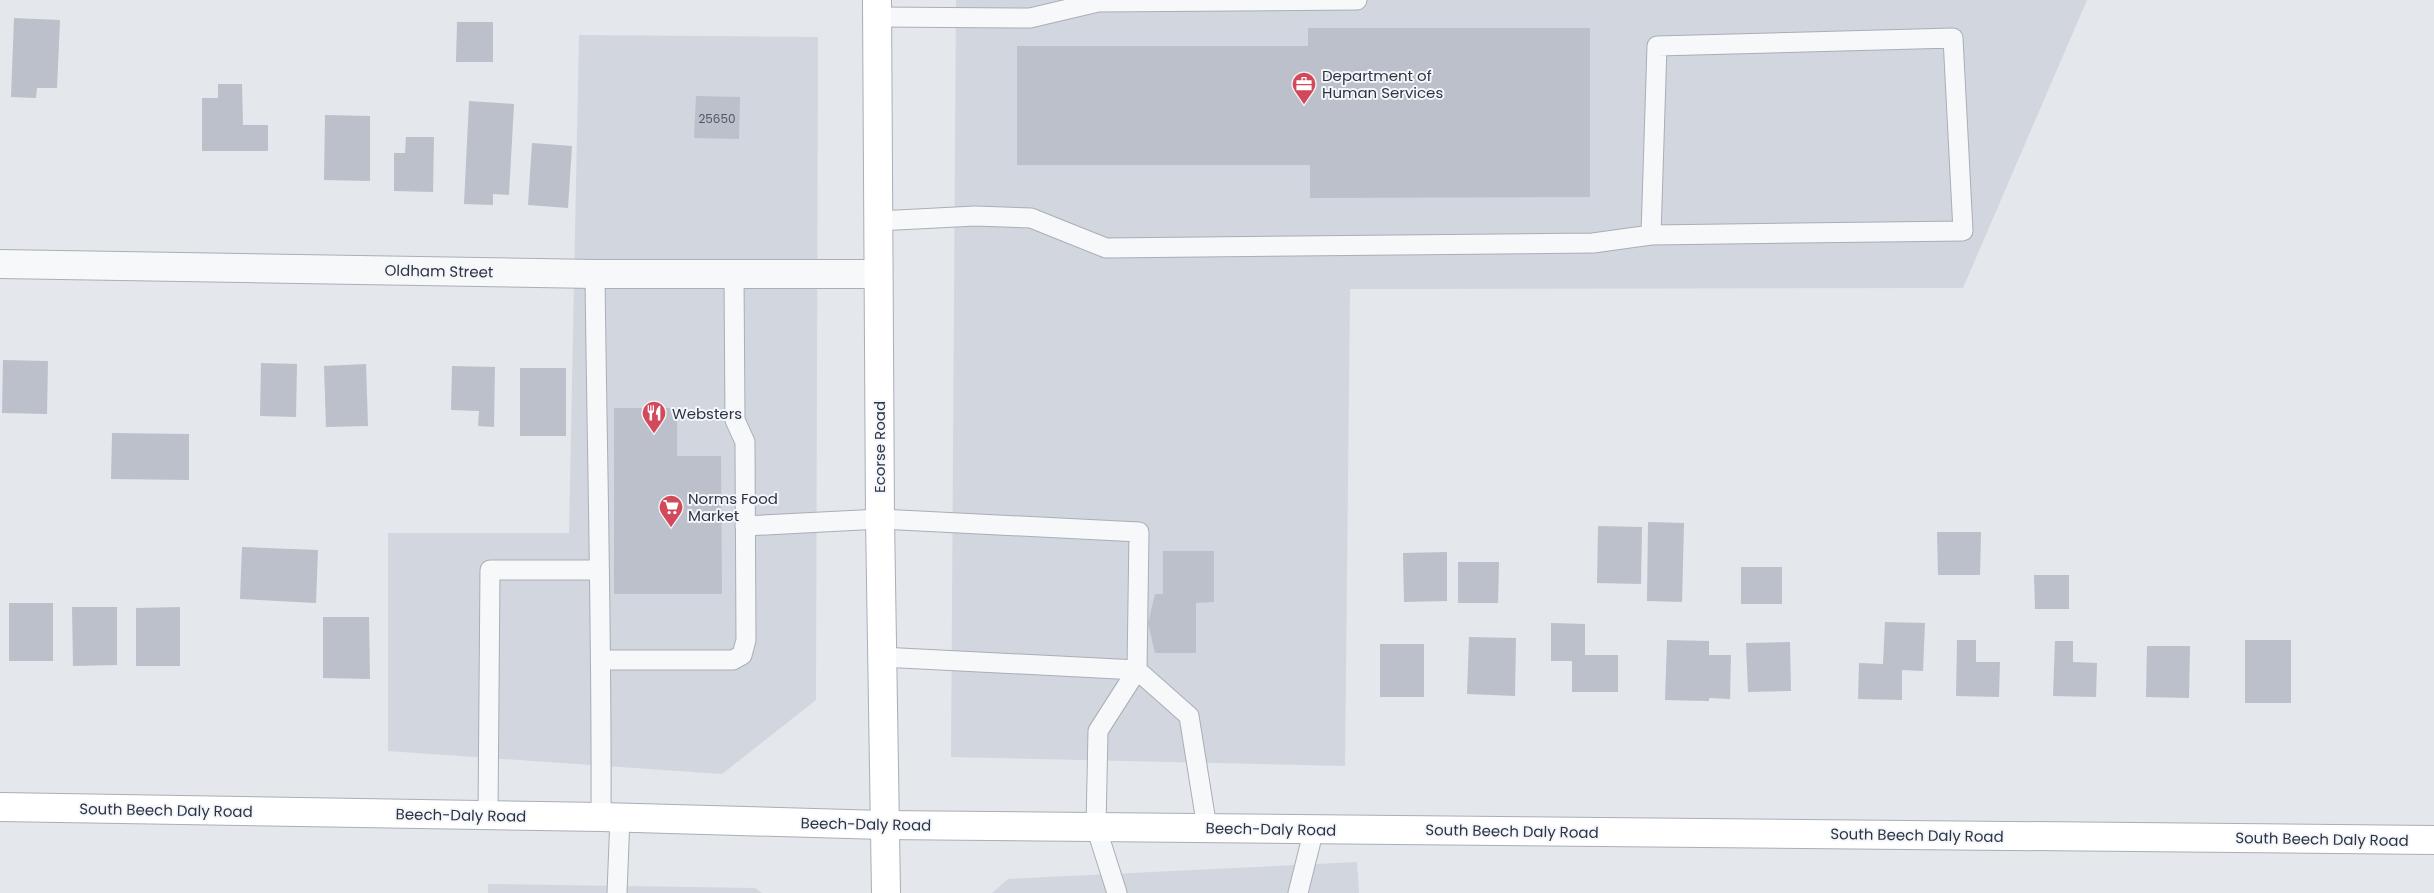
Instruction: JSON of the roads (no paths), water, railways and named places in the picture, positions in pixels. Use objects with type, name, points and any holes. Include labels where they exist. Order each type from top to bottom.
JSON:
[{"type":"street","name":"Ecorse Road","points":[[877,9],[881,657],[883,825],[886,893]]},
{"type":"street","name":"Oldham Street","points":[[0,264],[596,274],[878,274]]},
{"type":"street","name":"South Beech Daly Road","points":[[0,807],[332,814]]},
{"type":"street","name":"Beech-Daly Road","points":[[332,814],[611,817],[883,825],[1400,830]]},
{"type":"street","name":"South Beech Daly Road","points":[[1400,830],[2434,840]]},
{"type":"lane","points":[[877,9],[1030,18],[1098,2],[1357,0]]},
{"type":"lane","points":[[878,221],[975,216],[1032,218],[1106,248],[1593,243],[1651,235],[1962,231],[1953,38],[1657,46],[1651,235]]},
{"type":"lane","points":[[596,274],[599,570],[602,660],[617,893]]},
{"type":"lane","points":[[602,660],[733,660],[742,655],[746,640],[745,442],[735,420],[734,275]]},
{"type":"lane","points":[[746,526],[880,519],[1139,532],[1137,670],[1098,731],[1096,827],[1117,893]]},
{"type":"lane","points":[[488,815],[490,570],[599,570]]},
{"type":"lane","points":[[881,657],[1137,670],[1189,716],[1207,828]]},
{"type":"lane","points":[[1298,893],[1314,829]]},
{"type":"place","name":"Department of Human Services","points":[[1304,105]]},
{"type":"place","name":"Websters","points":[[654,434]]},
{"type":"place","name":"Norms Food Market","points":[[671,528]]}]
